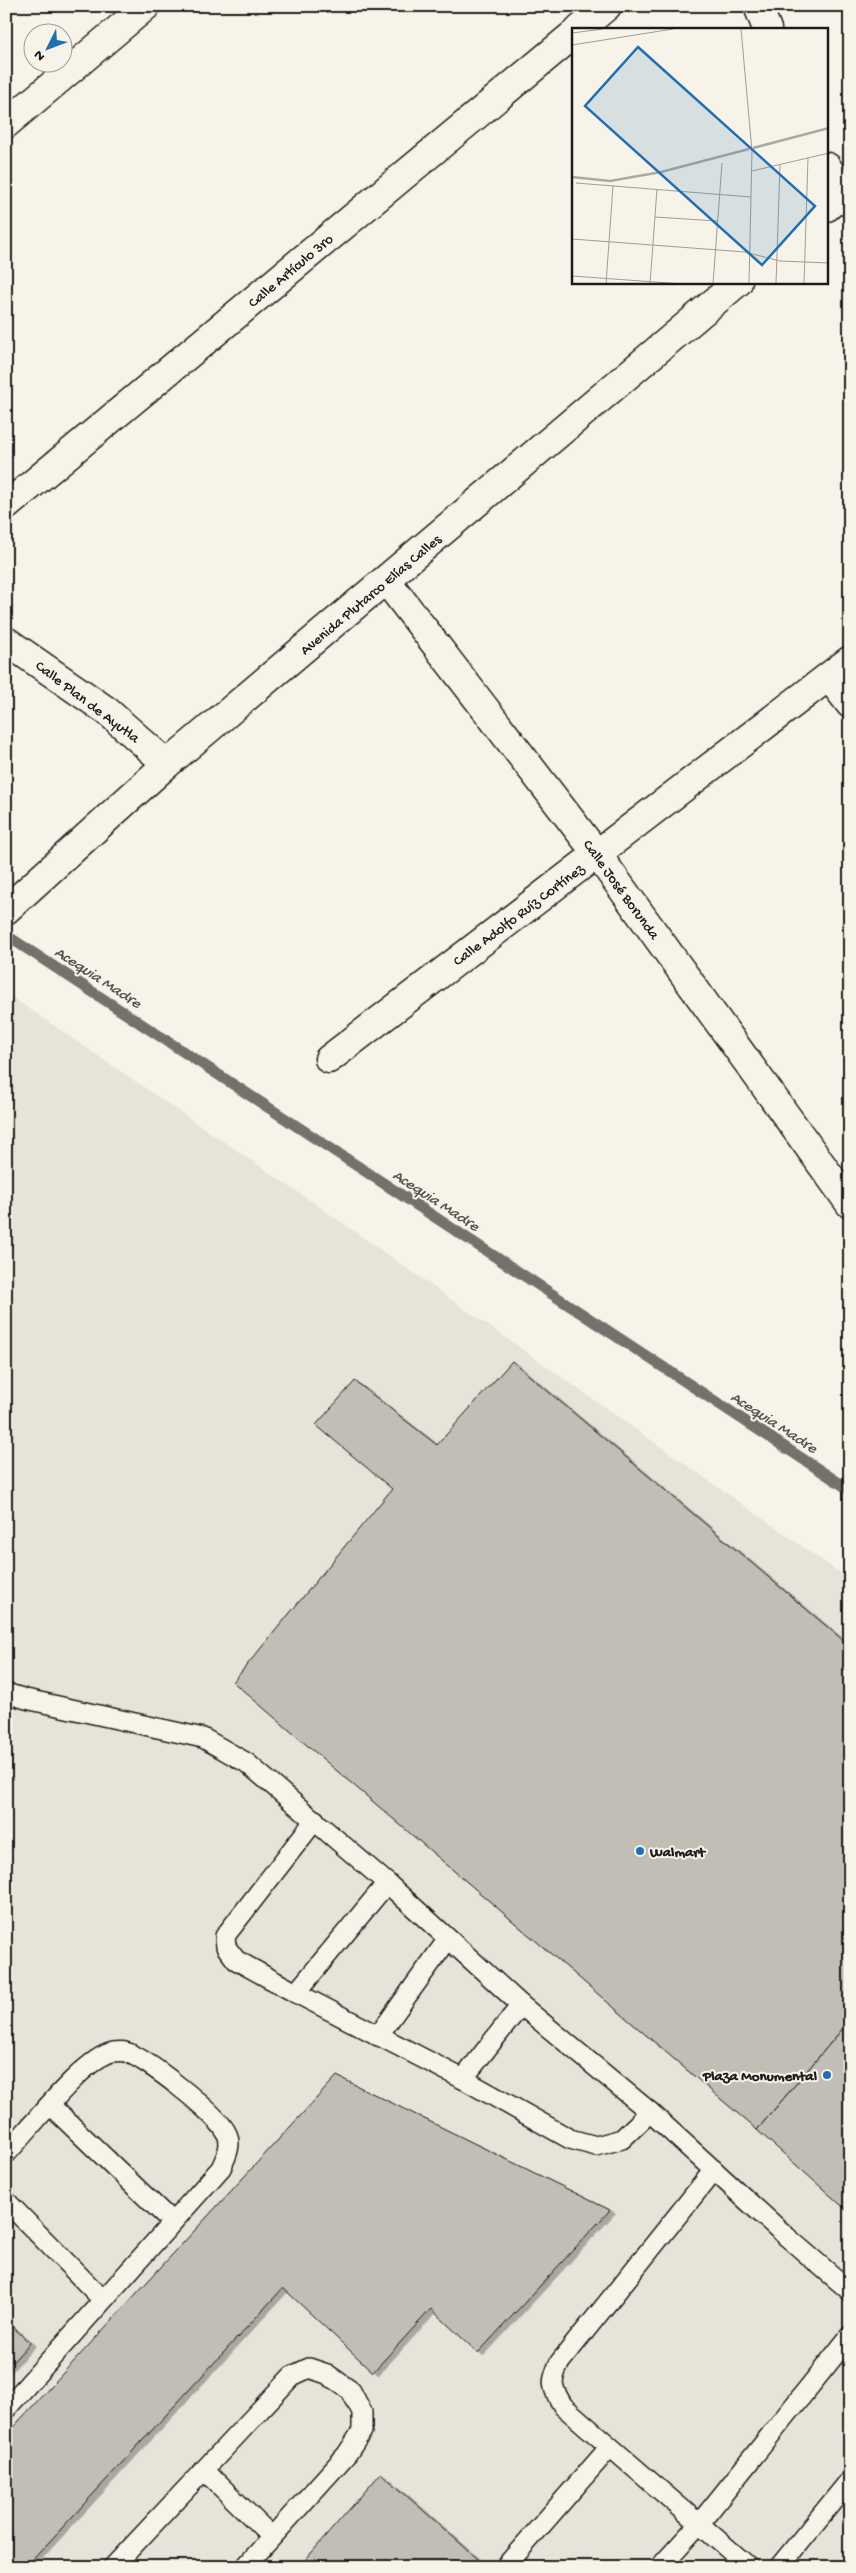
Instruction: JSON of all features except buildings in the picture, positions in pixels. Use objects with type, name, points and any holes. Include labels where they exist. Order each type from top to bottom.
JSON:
[{"type":"street","points":[[6,124],[146,6]]},
{"type":"street","points":[[581,28],[607,6]]},
{"type":"street","points":[[758,6],[767,28]]},
{"type":"street","name":"Calle Artículo 3ro","points":[[6,506],[572,36]]},
{"type":"street","points":[[828,169],[842,197]]},
{"type":"street","name":"Avenida Plutarco Elías Calles","points":[[8,908],[167,764],[736,284]]},
{"type":"street","name":"Calle José Borunda","points":[[386,580],[597,854],[850,1204]]},
{"type":"street","name":"Calle Plan de Ayutla","points":[[6,640],[107,712],[167,764]]},
{"type":"street","name":"Calle Adolfo Ruíz Cortínez","points":[[329,1059],[850,660]]},
{"type":"street","points":[[829,677],[850,704]]},
{"type":"lane","points":[[6,1693],[203,1738],[247,1763],[316,1820],[521,2005],[650,2112],[850,2291]]},
{"type":"lane","points":[[316,1820],[225,1936],[226,1948],[236,1960],[296,1994],[463,2079],[570,2139],[596,2146],[622,2139],[650,2112]]},
{"type":"lane","points":[[296,1994],[387,1883]]},
{"type":"lane","points":[[378,2036],[448,1939]]},
{"type":"lane","points":[[463,2079],[521,2005]]},
{"type":"lane","points":[[6,2154],[80,2072],[95,2060],[112,2052],[125,2052],[138,2057],[184,2090],[227,2132],[229,2144],[228,2154],[221,2168],[6,2409]]},
{"type":"lane","points":[[51,2106],[172,2222]]},
{"type":"lane","points":[[714,2170],[560,2362],[552,2378],[555,2392],[563,2406],[609,2448],[749,2567]]},
{"type":"lane","points":[[6,2201],[103,2300]]},
{"type":"lane","points":[[660,2567],[699,2524],[850,2336]]},
{"type":"lane","points":[[113,2567],[292,2376],[309,2368],[327,2374],[351,2391],[362,2412],[362,2431],[347,2454],[244,2567]]},
{"type":"lane","points":[[505,2567],[609,2448]]},
{"type":"lane","points":[[204,2470],[271,2536]]},
{"type":"lane","points":[[779,2567],[850,2480]]},
{"type":"shaded area","points":[[6,993],[324,1210],[850,1580],[850,2567],[6,2567]]},
{"type":"waterway","name":"Acequia Madre","points":[[6,935],[850,1490]]},
{"type":"place","name":"Walmart","points":[[640,1851]]},
{"type":"place","name":"Plaza Monumental","points":[[827,2075]]}]
